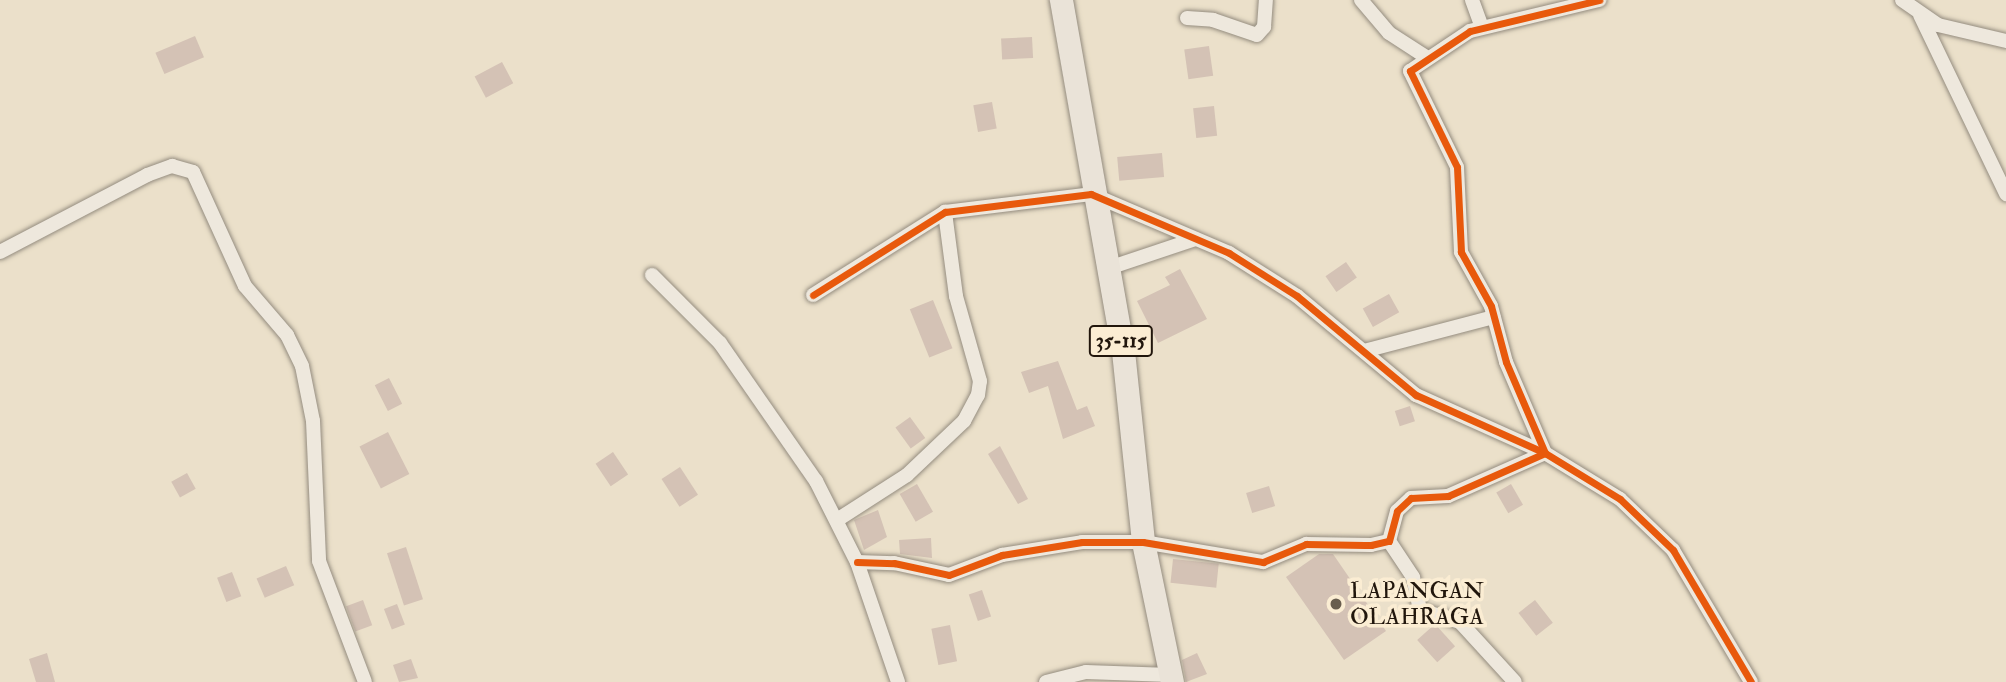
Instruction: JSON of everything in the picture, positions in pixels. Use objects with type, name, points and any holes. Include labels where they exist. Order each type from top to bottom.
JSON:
[{"type":"main road","name":"35-115","points":[[1061,0],[1091,194],[1123,351],[1143,542],[1171,679]]},
{"type":"street","points":[[1187,19],[1213,20],[1257,35],[1264,27],[1266,0]]},
{"type":"street","points":[[1361,0],[1390,33],[1426,57]]},
{"type":"street","points":[[1472,0],[1482,27]]},
{"type":"street","points":[[1545,453],[1506,362],[1494,317],[1461,252],[1457,167],[1410,76],[1411,66],[1482,27],[1599,0]]},
{"type":"street","points":[[1902,0],[1920,15],[1955,30],[2006,41]]},
{"type":"street","points":[[1920,15],[2006,194]]},
{"type":"street","points":[[0,252],[147,175],[172,166],[193,172],[245,286],[287,335],[302,366],[313,421],[319,561],[365,682]]},
{"type":"street","points":[[813,295],[945,212],[1091,194],[1229,253],[1297,296],[1416,395],[1545,453],[1651,525],[1705,597],[1751,682]]},
{"type":"street","points":[[837,520],[907,475],[964,421],[978,395],[980,381],[956,296],[945,212]]},
{"type":"street","points":[[1106,269],[1195,239]]},
{"type":"street","points":[[652,275],[720,343],[837,520],[857,562],[898,682]]},
{"type":"street","points":[[1364,351],[1494,317]]},
{"type":"street","points":[[1515,682],[1460,622],[1423,613],[1413,577],[1389,541],[1396,511],[1411,498],[1460,492],[1545,453]]},
{"type":"street","points":[[857,562],[894,563],[949,575],[1002,555],[1057,544],[1143,542],[1263,562],[1306,544],[1358,547],[1389,541]]},
{"type":"street","points":[[1046,682],[1086,672],[1171,679]]},
{"type":"building","points":[[195,36],[204,57],[164,74],[155,53]]},
{"type":"building","points":[[1032,37],[1033,58],[1002,60],[1001,39]]},
{"type":"building","points":[[1209,46],[1213,76],[1188,79],[1184,49]]},
{"type":"building","points":[[502,62],[513,83],[486,98],[475,77]]},
{"type":"building","points":[[992,102],[997,129],[978,132],[973,105]]},
{"type":"building","points":[[1214,106],[1217,136],[1196,138],[1193,108]]},
{"type":"building","points":[[1162,153],[1164,177],[1119,181],[1117,157]]},
{"type":"building","points":[[1346,262],[1357,278],[1336,292],[1326,276]]},
{"type":"building","points":[[1180,269],[1207,319],[1158,343],[1137,301],[1170,285],[1165,277]]},
{"type":"building","points":[[1389,294],[1399,312],[1373,327],[1363,309]]},
{"type":"building","points":[[933,300],[952,348],[929,358],[910,309]]},
{"type":"building","points":[[1058,361],[1077,410],[1087,406],[1095,426],[1063,439],[1048,386],[1029,393],[1021,372]]},
{"type":"building","points":[[389,378],[402,404],[388,411],[375,385]]},
{"type":"building","points":[[1410,406],[1415,421],[1400,426],[1395,411]]},
{"type":"building","points":[[910,417],[925,438],[911,449],[895,428]]},
{"type":"building","points":[[388,432],[409,474],[381,488],[359,447]]},
{"type":"building","points":[[1000,446],[1028,499],[1018,504],[988,454]]},
{"type":"building","points":[[613,452],[628,474],[611,486],[596,464]]},
{"type":"building","points":[[680,467],[698,495],[680,507],[662,479]]},
{"type":"building","points":[[187,473],[196,489],[180,497],[171,482]]},
{"type":"building","points":[[917,484],[933,512],[916,522],[900,494]]},
{"type":"building","points":[[1511,484],[1523,505],[1508,513],[1496,492]]},
{"type":"building","points":[[1269,486],[1275,506],[1252,513],[1246,493]]},
{"type":"building","points":[[878,510],[887,537],[864,550],[854,520]]},
{"type":"building","points":[[931,538],[932,558],[900,554],[899,540]]},
{"type":"building","points":[[406,547],[423,599],[404,605],[387,553]]},
{"type":"building","name":"LAPANGAN OLAHRAGA","points":[[1319,554],[1333,554],[1386,631],[1344,660],[1286,577]]},
{"type":"building","points":[[1173,559],[1219,564],[1216,588],[1170,583]]},
{"type":"building","points":[[286,566],[294,585],[265,598],[257,579]]},
{"type":"building","points":[[232,572],[241,596],[226,602],[217,578]]},
{"type":"building","points":[[982,590],[991,616],[978,621],[969,595]]},
{"type":"building","points":[[363,600],[372,625],[355,632],[346,606]]},
{"type":"building","points":[[1535,600],[1553,623],[1536,636],[1518,613]]},
{"type":"building","points":[[397,604],[405,625],[392,630],[384,609]]},
{"type":"building","points":[[1435,624],[1455,646],[1437,662],[1417,640]]},
{"type":"building","points":[[950,625],[957,661],[938,665],[931,629]]},
{"type":"building","points":[[47,653],[55,682],[36,682],[29,659]]},
{"type":"building","points":[[1197,653],[1207,674],[1186,682],[1182,660]]},
{"type":"building","points":[[411,659],[418,678],[399,682],[393,665]]},
{"type":"cycle path","points":[[857,562],[894,563],[949,575],[1002,555],[1082,542],[1143,542],[1263,562],[1306,544],[1371,545],[1389,541],[1397,511],[1411,498],[1448,496],[1545,453],[1506,362],[1491,306],[1461,252],[1457,167],[1410,71],[1470,31],[1599,0]]},
{"type":"cycle path","points":[[813,295],[945,212],[1091,194],[1229,253],[1297,296],[1416,395],[1545,453],[1620,499],[1673,550],[1751,682]]},
{"type":"place","name":"LAPANGAN OLAHRAGA","points":[[1336,604]]}]
